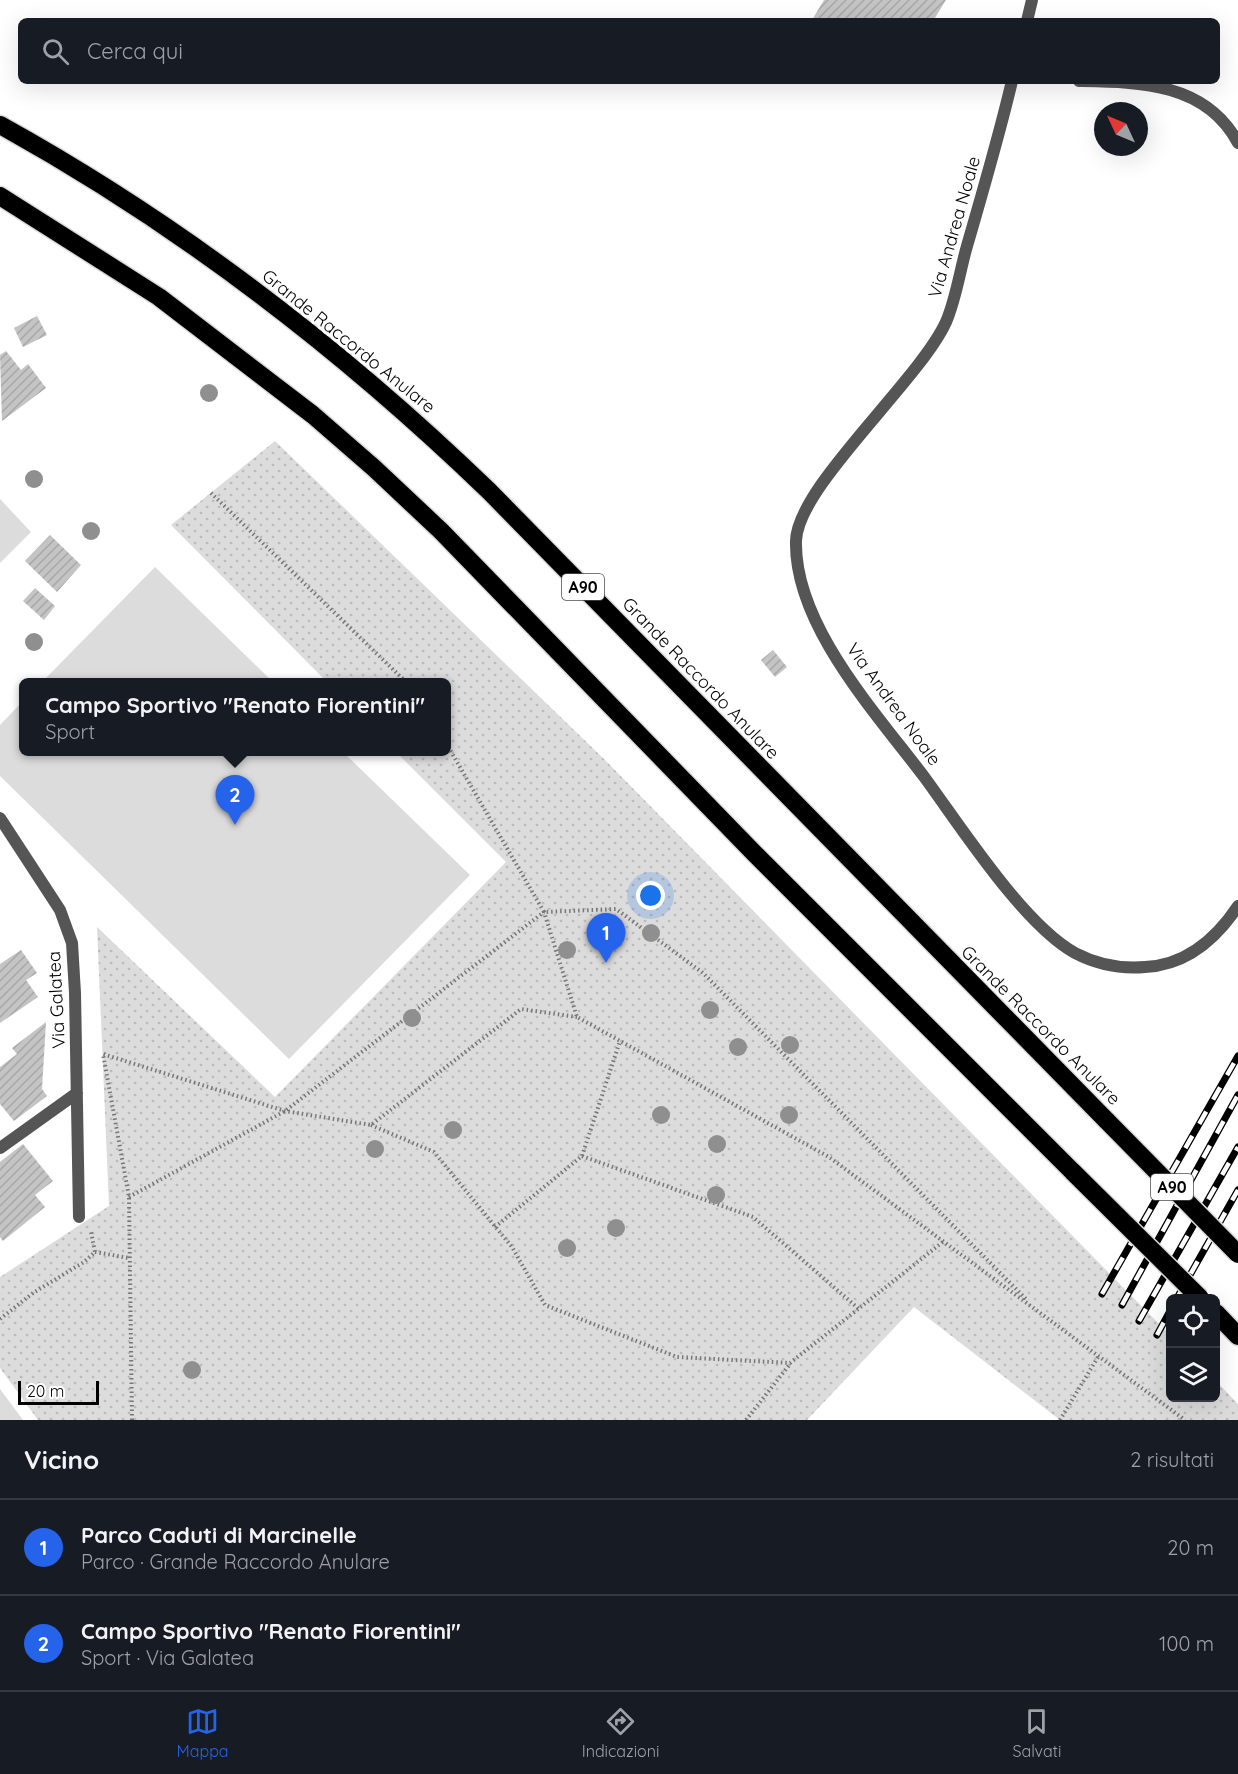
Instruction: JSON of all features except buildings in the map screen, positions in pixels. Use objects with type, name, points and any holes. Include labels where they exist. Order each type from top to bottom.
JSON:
[{"type":"highway","name":"Grande Raccordo Anulare","points":[[0,124],[71,165],[202,252],[347,362],[418,424],[489,490],[1238,1254]]},
{"type":"highway","points":[[0,196],[159,297],[313,415],[374,468],[449,539],[754,854],[1195,1294]]},
{"type":"highway","points":[[1220,1318],[1235,1333]]},
{"type":"street","points":[[1028,18],[1032,0]]},
{"type":"street","name":"Via Andrea Noale","points":[[1011,84],[946,322],[900,389],[805,509],[796,536],[796,563],[811,610],[841,666],[1010,892],[1052,936],[1073,952],[1095,962],[1118,967],[1162,966],[1189,956],[1226,924],[1238,906]]},
{"type":"street","points":[[1152,84],[1168,87],[1202,105],[1218,118],[1238,143]]},
{"type":"street","name":"Via Galatea","points":[[0,818],[60,910],[69,932],[75,979],[79,1217]]},
{"type":"street","points":[[0,1148],[77,1093]]},
{"type":"path","points":[[211,493],[402,678]]},
{"type":"path","points":[[451,750],[544,912],[576,1017]]},
{"type":"path","points":[[129,1197],[285,1111],[544,912],[616,909],[703,973],[1037,1310]]},
{"type":"path","points":[[371,1125],[521,1009],[576,1017],[829,1157],[1185,1420]]},
{"type":"path","points":[[495,1227],[582,1156],[620,1041]]},
{"type":"path","points":[[132,1420],[129,1197],[103,1054],[285,1111],[371,1125],[434,1152],[512,1247],[545,1305],[677,1358],[790,1363]]},
{"type":"path","points":[[582,1156],[753,1217],[859,1309]]},
{"type":"path","points":[[79,1217],[93,1235],[95,1252]]},
{"type":"path","points":[[746,1420],[790,1363],[944,1241]]},
{"type":"path","points":[[95,1252],[130,1258]]},
{"type":"path","points":[[0,1318],[33,1293],[84,1262],[95,1252]]},
{"type":"path","points":[[1060,1420],[1098,1357]]},
{"type":"shaded area","points":[[275,441],[605,760],[1166,1331],[1166,1402],[1220,1402],[1220,1385],[1238,1404],[1238,1420],[1060,1420],[914,1307],[807,1420],[38,1420],[0,1368],[0,1277],[109,1206],[97,927],[275,1097],[506,862],[400,756],[451,756],[451,678],[323,678],[171,525]]},
{"type":"shaded area","points":[[0,499],[31,532],[0,563]]},
{"type":"shaded area","points":[[155,567],[269,678],[46,678]]},
{"type":"shaded area","points":[[19,705],[19,756],[347,756],[470,875],[289,1059],[0,776],[0,725]]},
{"type":"shaded area","points":[[0,1389],[23,1420],[0,1420]]},
{"type":"railway","points":[[1102,1294],[1238,1056]]},
{"type":"railway","points":[[1122,1305],[1238,1095]]},
{"type":"railway","points":[[1139,1321],[1238,1147]]},
{"type":"railway","points":[[1179,1294],[1238,1190]]},
{"type":"railway","points":[[1157,1335],[1166,1318]]},
{"type":"place","name":"Campo Sportivo \"Renato Fiorentini\"","points":[[235,825]]},
{"type":"place","name":"Parco Caduti di Marcinelle","points":[[606,963]]}]
